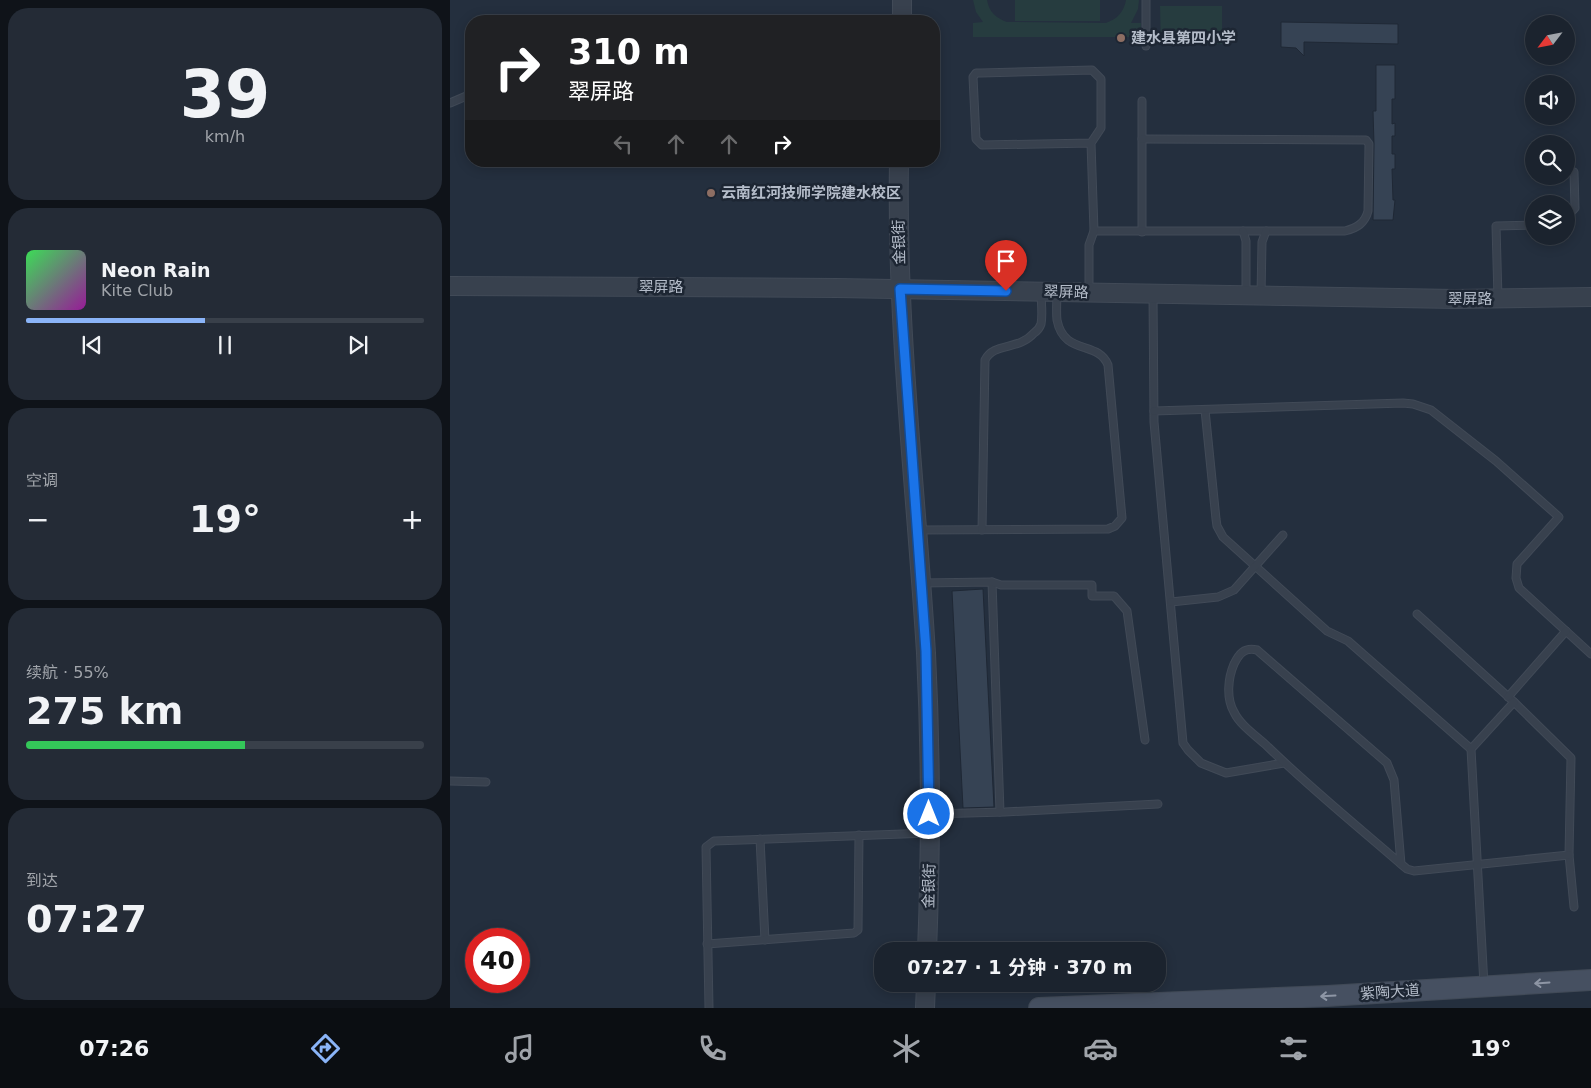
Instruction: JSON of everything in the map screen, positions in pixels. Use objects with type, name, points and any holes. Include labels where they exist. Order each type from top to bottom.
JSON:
[{"type":"main road","name":"紫陶大道","points":[[1039,1008],[1327,996],[1591,980]]},
{"type":"street","points":[[902,0],[902,15]]},
{"type":"street","name":"金银街","points":[[899,167],[900,289],[927,681],[929,814],[927,942]]},
{"type":"street","name":"翠屏路","points":[[450,286],[900,289],[1254,296],[1591,297]]},
{"type":"street","points":[[925,1008],[926,992]]},
{"type":"lane","points":[[1146,0],[1146,46]]},
{"type":"lane","points":[[1089,293],[1089,245],[1094,231],[1091,143],[1101,128],[1101,80],[1092,70],[976,73],[973,77],[976,139],[982,145],[1091,143]]},
{"type":"lane","points":[[450,103],[465,97]]},
{"type":"lane","points":[[1142,101],[1142,232]]},
{"type":"lane","points":[[1094,231],[1345,231],[1363,222],[1368,211],[1369,144],[1366,140],[1142,139]]},
{"type":"lane","points":[[1498,298],[1496,226],[1525,225]]},
{"type":"lane","points":[[1243,231],[1254,296]]},
{"type":"lane","points":[[1254,296],[1262,242],[1266,231]]},
{"type":"lane","points":[[982,530],[985,360],[992,351],[1024,342],[1036,332],[1041,325],[1049,292]]},
{"type":"lane","points":[[917,530],[1108,529],[1115,526],[1122,518],[1108,365],[1101,354],[1073,345],[1062,332],[1049,292]]},
{"type":"lane","points":[[1153,294],[1154,411],[1183,743],[1201,763],[1226,773],[1284,763]]},
{"type":"lane","points":[[1154,411],[1403,403],[1431,410],[1496,461],[1559,517],[1517,564],[1516,578],[1519,588],[1591,654]]},
{"type":"lane","points":[[1205,410],[1218,526],[1223,537],[1327,631],[1348,641],[1471,749]]},
{"type":"lane","points":[[1170,602],[1218,597],[1234,590],[1283,535]]},
{"type":"lane","points":[[921,583],[992,582],[1001,585],[1092,585],[1092,596],[1114,596],[1127,611],[1145,740]]},
{"type":"lane","points":[[992,582],[1000,812]]},
{"type":"lane","points":[[1418,614],[1511,699],[1571,758],[1569,855],[1574,907]]},
{"type":"lane","points":[[1484,986],[1471,749],[1566,631]]},
{"type":"lane","points":[[1402,864],[1394,780],[1387,763],[1257,650],[1248,649],[1238,656],[1228,683],[1231,707],[1237,717],[1284,763],[1407,869],[1414,871],[1569,855]]},
{"type":"lane","points":[[450,781],[486,782]]},
{"type":"lane","points":[[929,814],[1158,804]]},
{"type":"lane","points":[[708,1008],[706,847],[714,841],[929,833]]},
{"type":"lane","points":[[707,944],[854,933],[858,930],[859,835]]},
{"type":"lane","points":[[760,839],[765,940]]},
{"type":"green space","points":[[973,0],[987,0],[989,8],[994,14],[1007,22],[1106,23],[1119,14],[1124,8],[1126,0],[1139,0],[1138,9],[1131,23],[1141,23],[1140,37],[973,37],[973,23],[983,22],[976,12]]},
{"type":"green space","points":[[1015,0],[1100,0],[1100,21],[1015,21]]},
{"type":"green space","points":[[1160,6],[1222,6],[1222,44],[1161,44]]},
{"type":"building","points":[[1281,22],[1398,24],[1398,44],[1304,42],[1304,56],[1296,48],[1281,47]]},
{"type":"building","points":[[1376,65],[1395,65],[1395,99],[1392,99],[1392,124],[1395,123],[1395,136],[1392,136],[1392,154],[1395,154],[1395,169],[1392,169],[1393,200],[1395,200],[1393,220],[1373,220],[1373,111],[1376,111]]},
{"type":"building","points":[[983,589],[994,807],[963,808],[952,591]]},
{"type":"place","name":"建水县第四小学","points":[[1121,38]]},
{"type":"place","name":"云南红河技师学院建水校区","points":[[711,193]]},
{"type":"route","points":[[929,814],[926,651],[900,289],[1006,291]]}]
